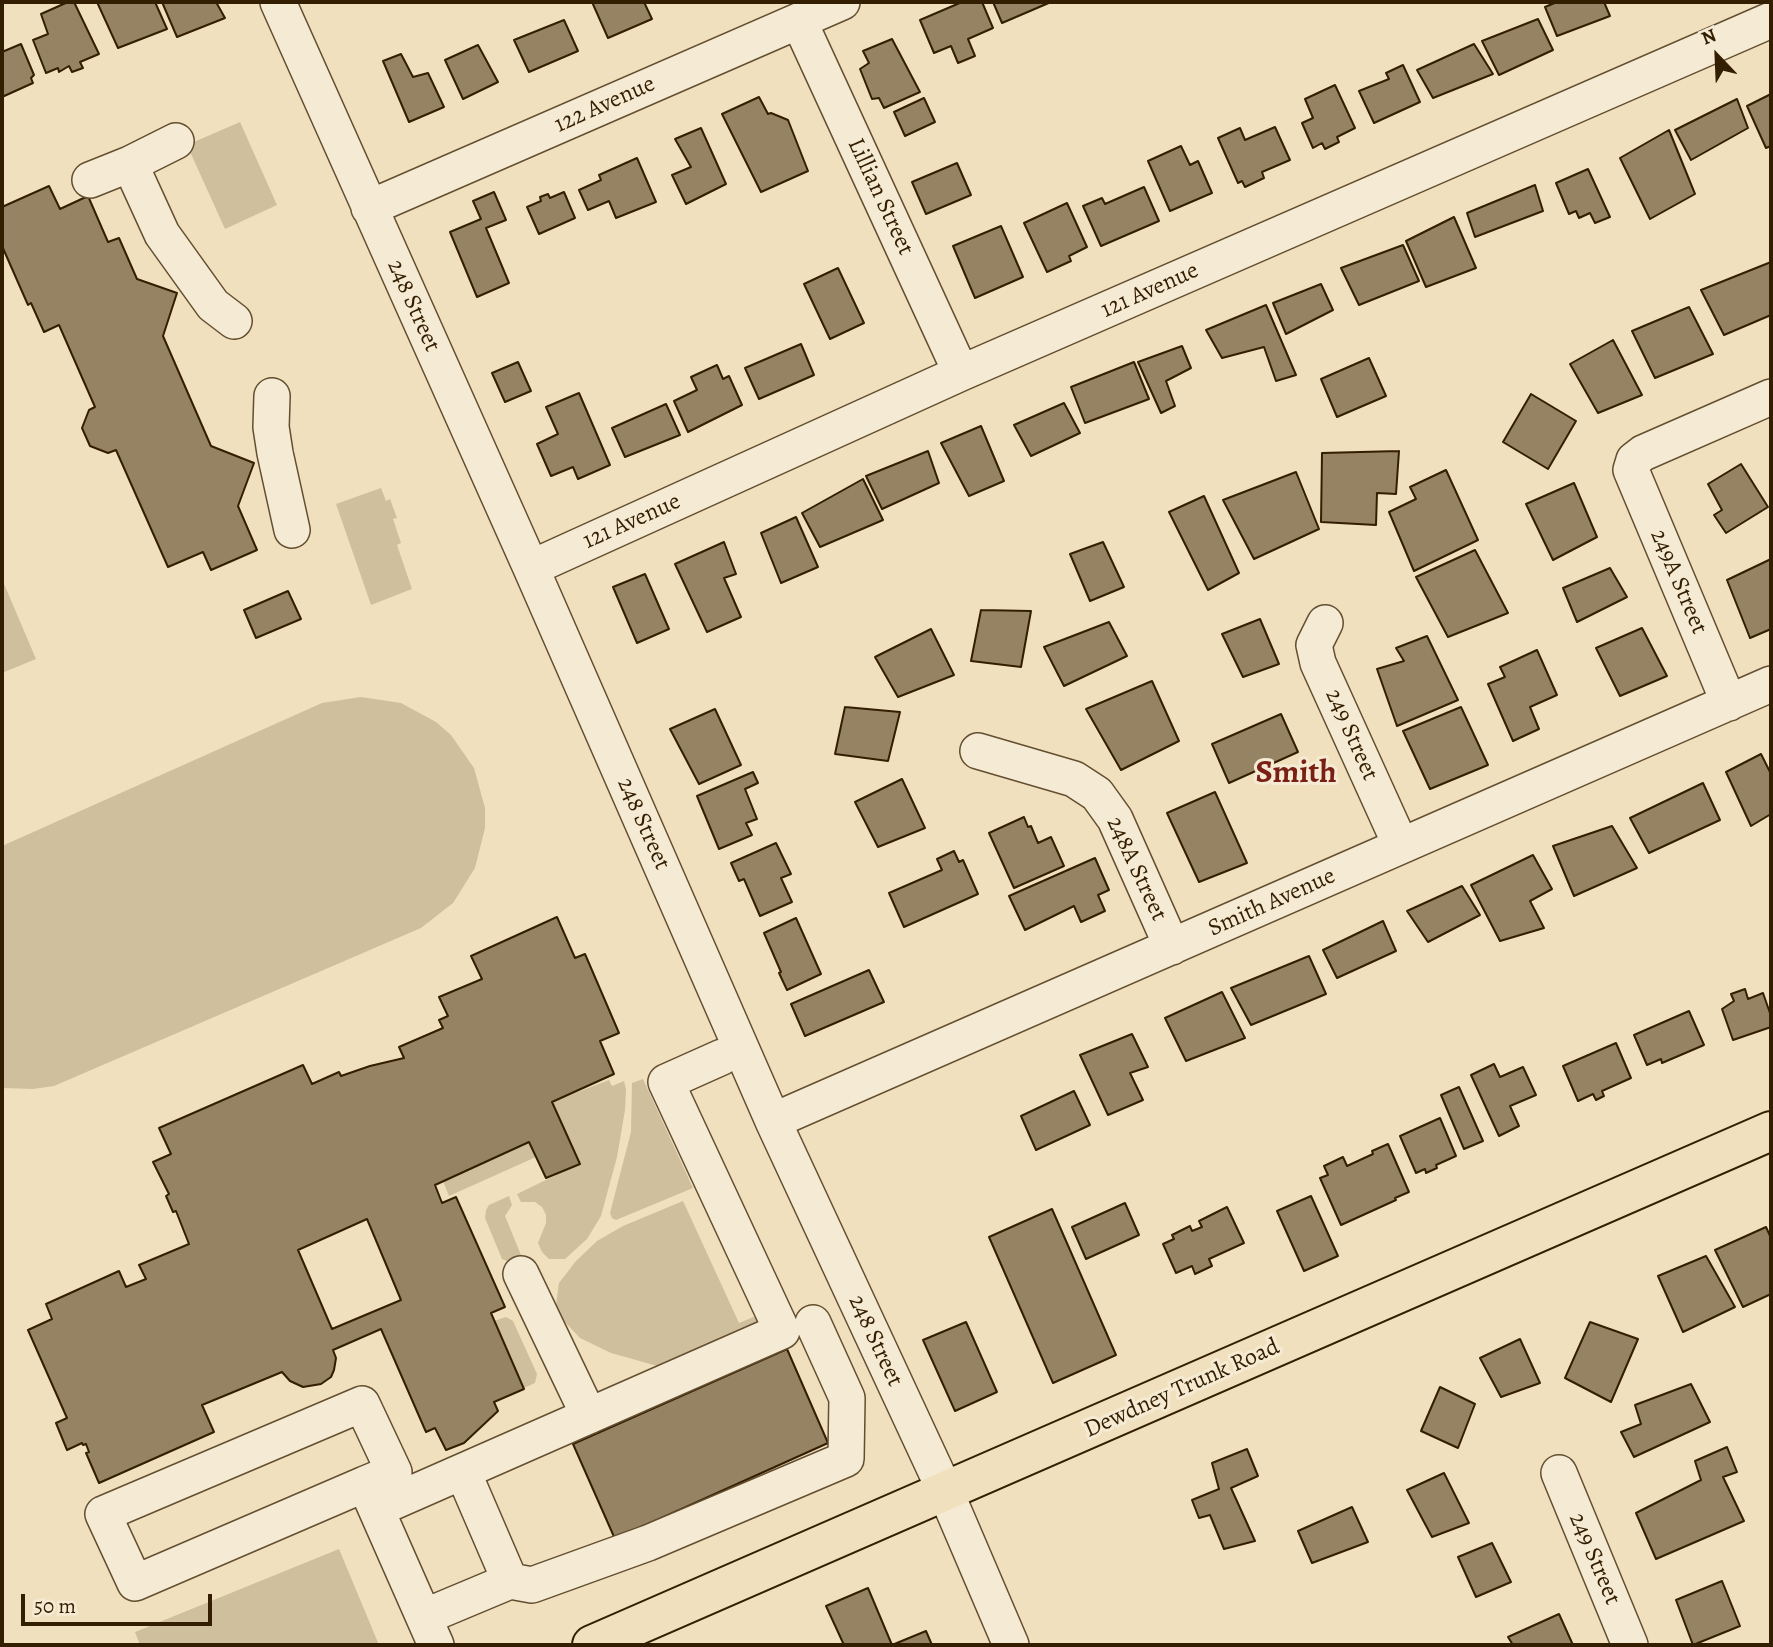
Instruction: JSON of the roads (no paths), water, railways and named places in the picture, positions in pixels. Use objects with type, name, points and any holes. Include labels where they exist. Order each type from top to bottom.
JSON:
[{"type":"main road","name":"Dewdney Trunk Road","points":[[592,1645],[946,1493],[1771,1131]]},
{"type":"street","name":"248 Street","points":[[278,2],[531,568],[773,1121],[946,1493],[1011,1645]]},
{"type":"street","name":"122 Avenue","points":[[369,208],[842,2]]},
{"type":"street","name":"121 Avenue","points":[[531,568],[961,373],[1771,20]]},
{"type":"street","name":"Lillian Street","points":[[799,21],[961,373]]},
{"type":"street","points":[[90,180],[176,142]]},
{"type":"street","points":[[130,164],[162,234],[213,305],[234,321]]},
{"type":"street","points":[[272,396],[271,427],[292,530]]},
{"type":"street","name":"249A Street","points":[[1729,703],[1631,470],[1634,460],[1643,453],[1771,397]]},
{"type":"street","name":"249 Street","points":[[1325,623],[1314,645],[1318,663],[1401,846]]},
{"type":"street","name":"Smith Avenue","points":[[773,1121],[1771,684]]},
{"type":"street","name":"248A Street","points":[[978,751],[1074,779],[1097,794],[1115,819],[1172,947]]},
{"type":"street","points":[[371,1496],[430,1631],[510,1581],[532,1584],[648,1543],[846,1459],[847,1398],[798,1327],[666,1082],[722,1057]]},
{"type":"street","points":[[521,1274],[589,1416]]},
{"type":"street","points":[[371,1496],[394,1472],[362,1404],[103,1514],[135,1583],[371,1496],[463,1472],[798,1327],[860,1308]]},
{"type":"street","points":[[463,1472],[510,1581]]},
{"type":"street","name":"249 Street","points":[[1559,1473],[1630,1645]]},
{"type":"district","name":"Smith","points":[[1296,774]]}]
